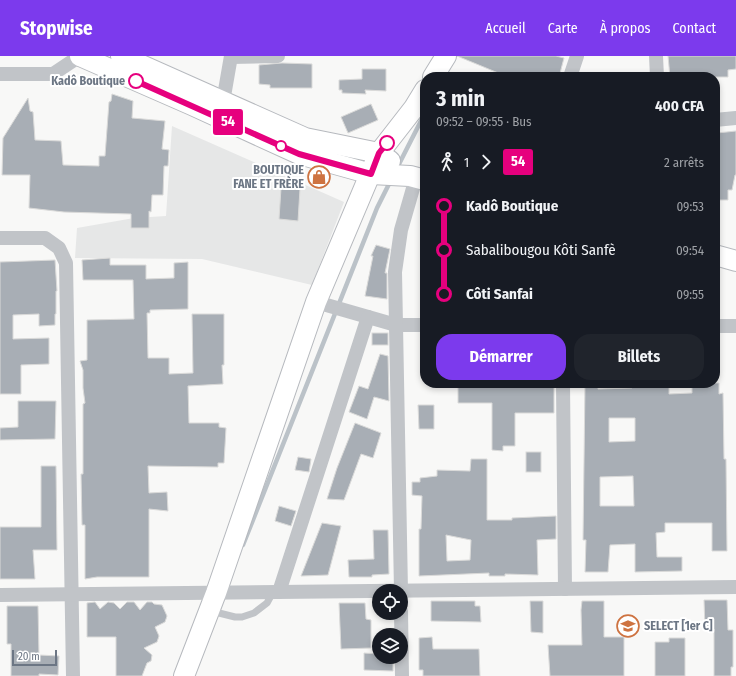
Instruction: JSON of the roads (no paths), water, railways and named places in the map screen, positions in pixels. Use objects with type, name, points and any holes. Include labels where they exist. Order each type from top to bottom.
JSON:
[{"type":"main road","points":[[80,56],[299,154],[371,174],[417,178]]},
{"type":"main road","points":[[121,56],[305,138],[379,153],[417,178]]},
{"type":"main road","points":[[436,72],[446,56]]},
{"type":"main road","points":[[184,676],[213,602],[316,302],[379,153],[420,98]]},
{"type":"main road","points":[[720,256],[736,261]]},
{"type":"street","points":[[0,74],[54,74],[80,56]]},
{"type":"street","points":[[223,102],[231,57],[278,56]]},
{"type":"street","points":[[572,72],[577,56]]},
{"type":"street","points":[[656,56],[657,72]]},
{"type":"street","points":[[720,120],[736,118]]},
{"type":"street","points":[[401,584],[395,272],[401,230],[417,178]]},
{"type":"street","points":[[0,238],[45,238],[58,248],[66,263],[73,594],[73,676]]},
{"type":"street","points":[[316,302],[396,325],[420,325]]},
{"type":"street","points":[[276,592],[368,317]]},
{"type":"street","points":[[720,326],[736,326]]},
{"type":"street","points":[[563,388],[565,589]]},
{"type":"street","points":[[408,591],[736,587]]},
{"type":"street","points":[[0,595],[73,594],[213,602],[276,592],[372,591]]},
{"type":"street","points":[[401,620],[402,676]]},
{"type":"lane","points":[[213,602],[235,617],[242,617],[254,613],[267,603],[276,592]]},
{"type":"waterway","points":[[397,168],[420,123]]},
{"type":"waterway","points":[[243,545],[377,208],[391,180]]},
{"type":"place","name":"Kadô Boutique","points":[[136,81]]},
{"type":"place","name":"BOUTIQUE FANE ET FRÈRE","points":[[319,177]]},
{"type":"place","name":"SELECT [1er C]","points":[[628,626]]}]
